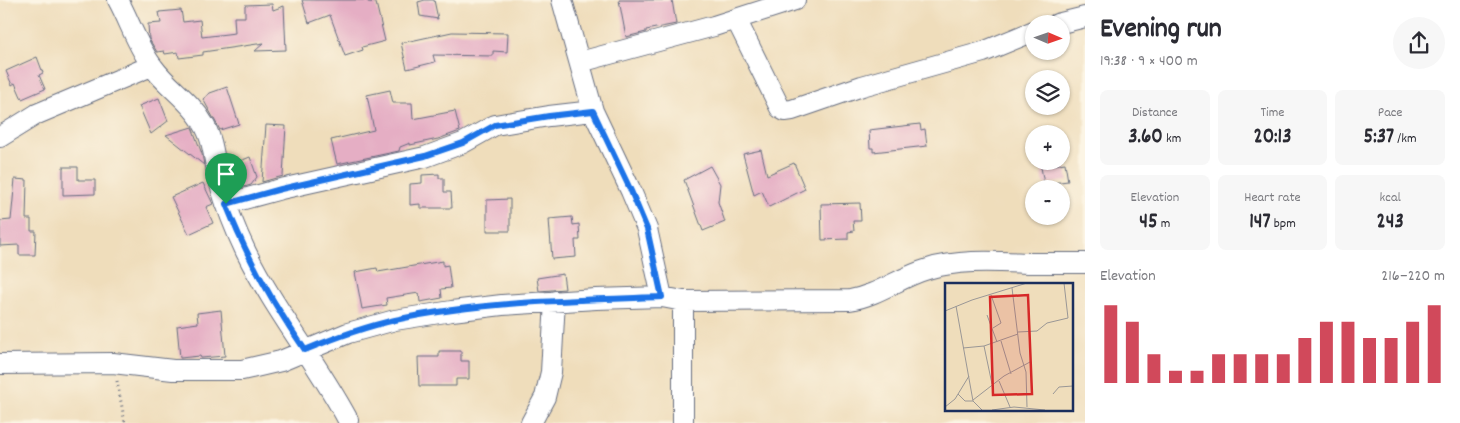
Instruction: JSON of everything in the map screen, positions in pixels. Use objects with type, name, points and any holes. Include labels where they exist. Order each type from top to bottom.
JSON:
[{"type":"street","points":[[118,0],[151,66],[194,109],[204,124],[212,147],[226,204],[247,254],[283,318],[335,396],[348,420]]},
{"type":"street","points":[[562,0],[593,111],[647,229],[662,297]]},
{"type":"street","points":[[580,62],[736,19],[795,0]]},
{"type":"street","points":[[1070,21],[1085,17]]},
{"type":"street","points":[[736,19],[780,108],[785,111],[862,86],[983,52],[1025,35]]},
{"type":"street","points":[[0,137],[36,114],[151,66]]},
{"type":"street","points":[[226,204],[281,189],[438,153],[463,143],[495,125],[593,111]]},
{"type":"street","points":[[0,364],[113,363],[173,370],[242,370],[281,361],[348,333],[396,320],[502,305],[662,297],[683,302],[850,300],[875,294],[902,278],[928,268],[958,263],[989,261],[1085,263]]},
{"type":"street","points":[[531,423],[545,397],[551,372],[555,301]]},
{"type":"street","points":[[683,302],[683,423]]},
{"type":"path","points":[[113,363],[125,423]]},
{"type":"building","points":[[302,0],[367,0],[368,2],[376,3],[385,41],[362,47],[363,50],[345,56],[330,15],[309,23]]},
{"type":"building","points":[[434,0],[438,19],[420,16],[418,2]]},
{"type":"building","points":[[619,0],[672,0],[676,24],[646,30],[646,32],[626,37]]},
{"type":"building","points":[[272,4],[273,10],[284,6],[286,50],[255,51],[264,43],[203,52],[203,55],[179,58],[178,52],[165,54],[164,51],[157,52],[149,39],[148,24],[161,23],[159,12],[181,10],[183,22],[200,20],[202,37],[235,33],[234,17],[245,17],[245,5]]},
{"type":"building","points":[[452,32],[508,33],[507,52],[493,51],[493,56],[433,55],[435,62],[407,69],[401,43]]},
{"type":"building","points":[[37,57],[43,73],[39,75],[45,89],[22,99],[15,83],[12,85],[6,71]]},
{"type":"building","points":[[227,87],[239,124],[220,130],[203,99],[210,93]]},
{"type":"building","points":[[390,90],[393,103],[412,103],[413,119],[455,111],[460,131],[438,139],[410,145],[410,143],[400,147],[399,151],[337,164],[331,140],[374,130],[367,95]]},
{"type":"building","points":[[159,98],[168,121],[151,134],[139,106]]},
{"type":"building","points":[[920,124],[921,130],[925,129],[927,146],[873,152],[873,148],[870,148],[869,130]]},
{"type":"building","points":[[266,125],[286,126],[283,176],[262,182]]},
{"type":"building","points":[[192,127],[202,154],[204,165],[166,135]]},
{"type":"building","points":[[761,150],[767,175],[794,163],[805,189],[769,207],[762,191],[754,195],[743,154]]},
{"type":"building","points":[[250,157],[257,177],[251,185],[234,190],[228,166]]},
{"type":"building","points":[[710,166],[720,184],[718,202],[725,222],[703,231],[684,180]]},
{"type":"building","points":[[63,167],[78,167],[78,180],[95,180],[95,194],[63,195]]},
{"type":"building","points":[[1042,170],[1066,170],[1068,180],[1043,180]]},
{"type":"building","points":[[439,174],[439,178],[444,178],[444,192],[451,192],[452,208],[420,208],[420,204],[410,205],[410,184],[422,183],[422,175]]},
{"type":"building","points":[[15,179],[27,180],[26,219],[31,219],[31,231],[36,231],[35,255],[19,255],[19,245],[0,246],[0,221],[11,220]]},
{"type":"building","points":[[203,183],[213,204],[206,207],[213,223],[189,234],[171,197]]},
{"type":"building","points":[[510,199],[510,231],[487,231],[487,200]]},
{"type":"building","points":[[860,203],[861,221],[853,221],[854,231],[848,232],[848,239],[822,240],[821,204]]},
{"type":"building","points":[[572,217],[573,225],[579,224],[580,240],[575,240],[576,257],[552,259],[549,219]]},
{"type":"building","points":[[443,261],[443,266],[448,265],[451,288],[441,289],[442,298],[420,302],[419,293],[386,298],[387,305],[362,309],[355,272],[377,268],[378,272]]},
{"type":"building","points":[[563,274],[565,289],[539,291],[537,278]]},
{"type":"building","points":[[221,310],[225,356],[180,358],[177,326],[198,323],[197,313]]},
{"type":"building","points":[[439,351],[461,351],[461,361],[469,361],[469,379],[456,379],[456,386],[419,386],[418,357],[439,357]]},
{"type":"route","points":[[593,111],[647,229],[662,297],[555,301],[452,311],[396,320],[348,333],[305,350],[283,318],[247,254],[226,204],[281,189],[444,151],[463,143],[495,125],[593,111]]}]
